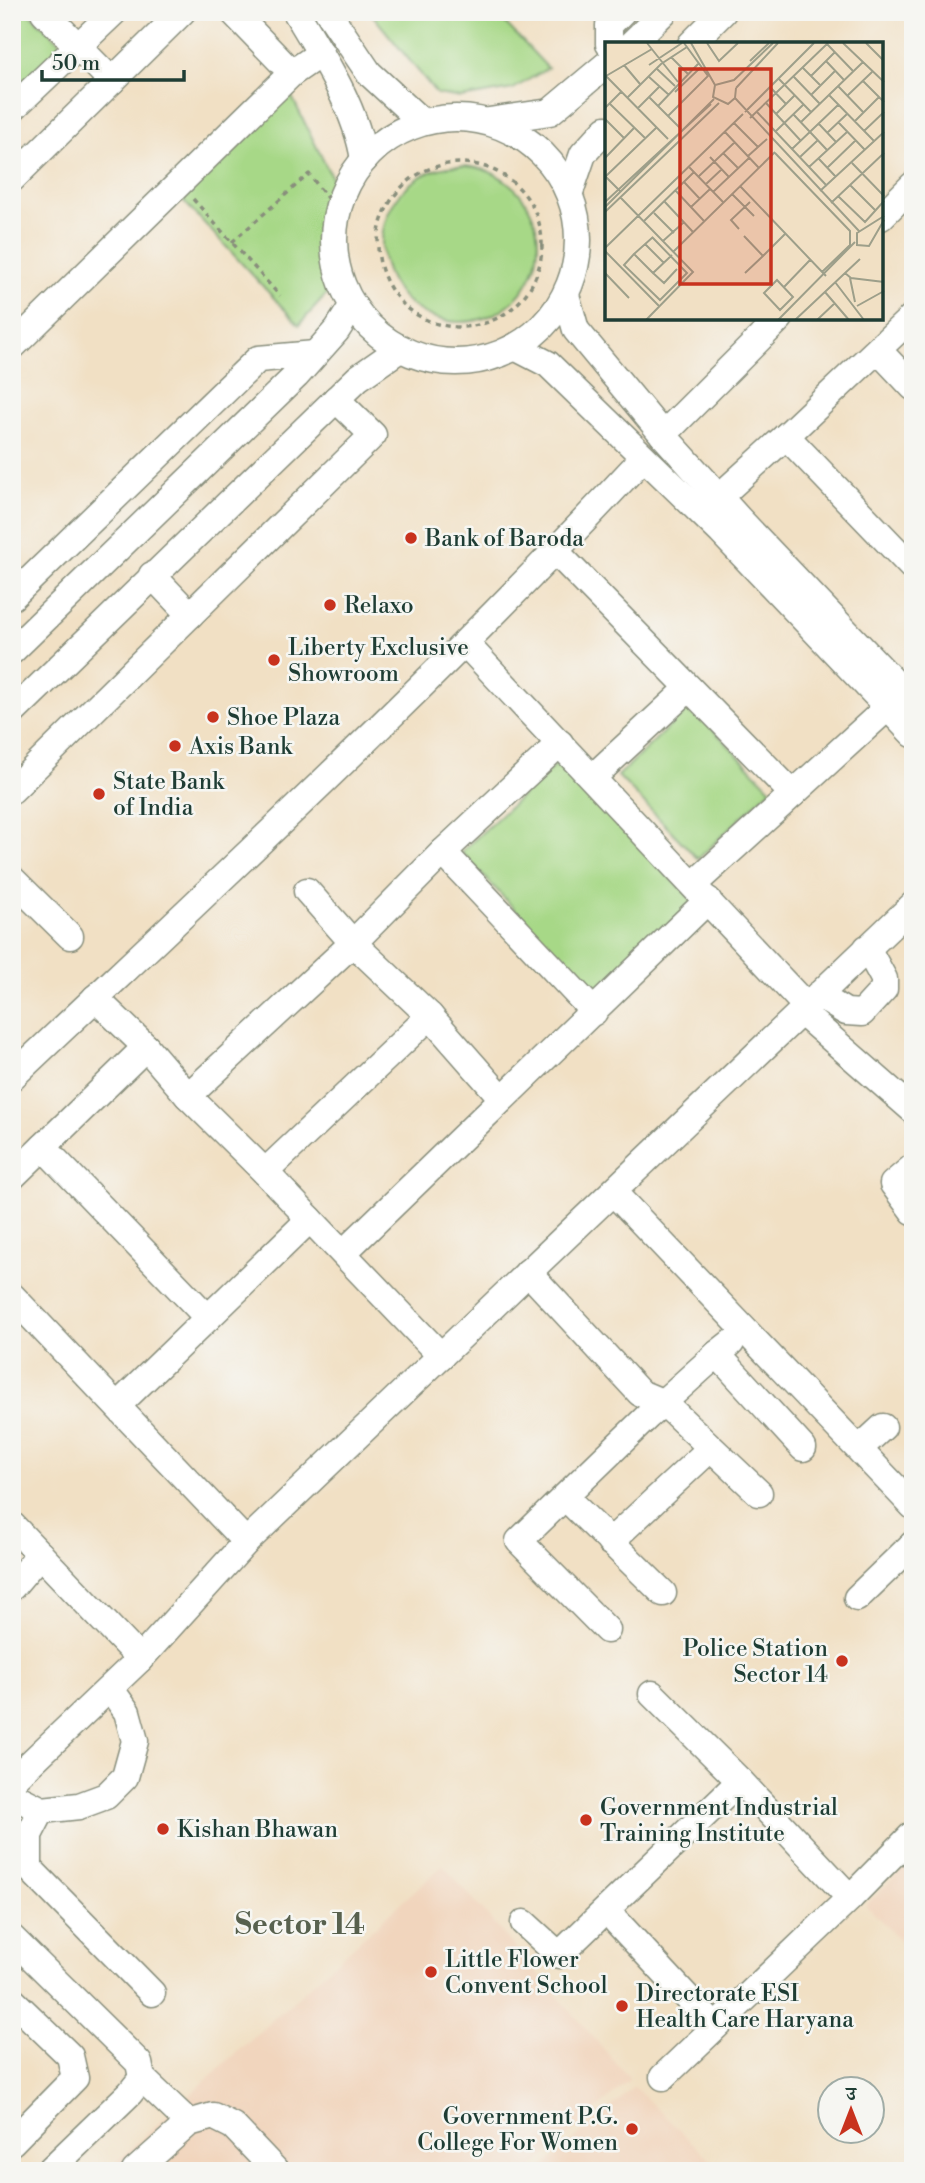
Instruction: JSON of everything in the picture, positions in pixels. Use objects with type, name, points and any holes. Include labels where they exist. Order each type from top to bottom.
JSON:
[{"type":"street","points":[[44,12],[112,81]]},
{"type":"street","points":[[12,108],[114,12]]},
{"type":"street","points":[[12,179],[182,12]]},
{"type":"street","points":[[233,12],[292,74]]},
{"type":"street","points":[[296,12],[331,70],[361,143],[364,160]]},
{"type":"street","points":[[328,12],[369,73],[424,113],[443,118],[550,112],[605,67]]},
{"type":"street","points":[[609,42],[609,25],[622,12]]},
{"type":"street","points":[[633,42],[664,12]]},
{"type":"street","points":[[693,42],[723,12]]},
{"type":"street","points":[[12,346],[292,74],[321,53]]},
{"type":"street","points":[[424,113],[364,160],[349,181],[334,230],[335,257],[341,282],[353,305],[374,330],[401,348],[423,357],[446,361],[482,359],[515,347],[535,333],[552,316],[566,295],[575,271],[579,244],[577,218],[570,192],[550,160],[521,136],[484,117]]},
{"type":"street","points":[[570,192],[583,153],[605,132]]},
{"type":"street","points":[[883,215],[913,185]]},
{"type":"street","points":[[566,295],[576,330],[663,435],[900,705],[913,734]]},
{"type":"street","points":[[18,634],[286,386],[337,330],[353,305]]},
{"type":"street","points":[[719,497],[913,316]]},
{"type":"street","points":[[663,435],[778,320]]},
{"type":"street","points":[[515,347],[548,364],[900,705]]},
{"type":"street","points":[[12,713],[358,378],[401,348]]},
{"type":"street","points":[[878,350],[913,387]]},
{"type":"street","points":[[12,597],[258,359],[315,354]]},
{"type":"street","points":[[12,790],[373,435],[336,399]]},
{"type":"street","points":[[786,436],[913,568]]},
{"type":"street","points":[[12,1077],[466,643],[556,552],[643,458]]},
{"type":"street","points":[[556,552],[793,794]]},
{"type":"street","points":[[152,575],[190,615]]},
{"type":"street","points":[[466,643],[700,892],[913,1110]]},
{"type":"street","points":[[593,777],[689,688]]},
{"type":"street","points":[[342,1253],[594,1012],[700,892],[793,794],[900,705]]},
{"type":"street","points":[[188,1096],[353,943],[443,852],[560,743]]},
{"type":"street","points":[[443,852],[594,1012]]},
{"type":"street","points":[[12,879],[70,936]]},
{"type":"street","points":[[307,891],[353,943],[430,1016],[502,1098]]},
{"type":"street","points":[[12,1781],[140,1660],[246,1542],[913,905]]},
{"type":"street","points":[[808,1004],[862,1013],[882,994],[884,984],[884,979],[867,948]]},
{"type":"street","points":[[95,998],[146,1047],[188,1096],[265,1172],[441,1356]]},
{"type":"street","points":[[265,1172],[430,1016]]},
{"type":"street","points":[[12,1177],[146,1047]]},
{"type":"street","points":[[43,1147],[208,1318]]},
{"type":"street","points":[[913,1167],[893,1184],[913,1211]]},
{"type":"street","points":[[612,1192],[913,1506]]},
{"type":"street","points":[[117,1406],[310,1219]]},
{"type":"street","points":[[528,1272],[640,1393],[664,1403],[759,1493]]},
{"type":"street","points":[[12,1296],[246,1542]]},
{"type":"street","points":[[607,1630],[519,1541],[717,1354],[746,1332]]},
{"type":"street","points":[[717,1354],[803,1448]]},
{"type":"street","points":[[859,1450],[883,1427]]},
{"type":"street","points":[[610,1542],[711,1448]]},
{"type":"street","points":[[565,1497],[663,1593]]},
{"type":"street","points":[[12,1525],[140,1660]]},
{"type":"street","points":[[857,1598],[913,1544]]},
{"type":"street","points":[[12,1587],[40,1554]]},
{"type":"street","points":[[110,1688],[127,1712],[135,1741],[125,1777],[106,1796],[79,1806],[28,1803],[29,1868],[152,1993]]},
{"type":"street","points":[[652,1694],[740,1781],[850,1898]]},
{"type":"street","points":[[524,1923],[559,1955],[740,1781]]},
{"type":"street","points":[[663,2077],[913,1834]]},
{"type":"street","points":[[617,1922],[715,2027]]},
{"type":"street","points":[[12,1938],[139,2063],[142,2078],[189,2123]]},
{"type":"street","points":[[12,2000],[70,2056],[75,2078],[12,2142]]},
{"type":"street","points":[[49,2171],[130,2093],[142,2078]]},
{"type":"street","points":[[135,2171],[189,2123],[213,2116],[233,2126],[276,2171]]},
{"type":"path","points":[[424,113],[461,112],[484,117]]},
{"type":"path","points":[[459,162],[481,165],[501,173],[518,186],[532,204],[542,229],[542,256],[535,282],[518,304],[496,320],[470,327],[442,326],[429,321],[417,316],[396,298],[382,274],[377,248],[379,226],[387,206],[400,188],[417,174],[437,166],[459,162]]},
{"type":"path","points":[[232,242],[309,174],[330,202]]},
{"type":"path","points":[[189,194],[280,296]]},
{"type":"shaded area","points":[[913,1859],[913,1954],[866,1905]]},
{"type":"shaded area","name":"Little Flower Convent School","points":[[443,1865],[630,2079],[529,2171],[106,2171]]},
{"type":"shaded area","name":"Government P.G. College For Women","points":[[634,2087],[722,2171],[539,2171]]},
{"type":"green space","points":[[12,12],[28,12],[62,44],[12,95]]},
{"type":"green space","points":[[370,12],[495,12],[548,68],[513,89],[461,98],[437,94]]},
{"type":"green space","points":[[289,91],[337,188],[327,294],[299,325],[179,196]]},
{"type":"green space","points":[[460,166],[490,172],[515,189],[532,214],[538,244],[532,274],[515,299],[490,316],[460,322],[430,316],[405,299],[388,274],[382,244],[388,214],[405,189],[430,172]]},
{"type":"green space","points":[[690,706],[771,789],[698,859],[618,776]]},
{"type":"green space","points":[[556,764],[695,902],[595,995],[461,852]]},
{"type":"place","name":"Bank of Baroda","points":[[411,538]]},
{"type":"place","name":"Relaxo","points":[[330,605]]},
{"type":"place","name":"Liberty Exclusive Showroom","points":[[274,660]]},
{"type":"place","name":"Shoe Plaza","points":[[213,717]]},
{"type":"place","name":"Axis Bank","points":[[175,746]]},
{"type":"place","name":"State Bank of India","points":[[99,794]]},
{"type":"place","name":"Police Station Sector 14","points":[[842,1661]]},
{"type":"place","name":"Government Industrial Training Institute","points":[[586,1820]]},
{"type":"place","name":"Kishan Bhawan","points":[[163,1829]]},
{"type":"place","name":"Little Flower Convent School","points":[[431,1972]]},
{"type":"place","name":"Directorate ESI Health Care Haryana","points":[[622,2006]]},
{"type":"place","name":"Government P.G. College For Women","points":[[632,2129]]},
{"type":"district","name":"Sector 14","points":[[300,1924]]}]
